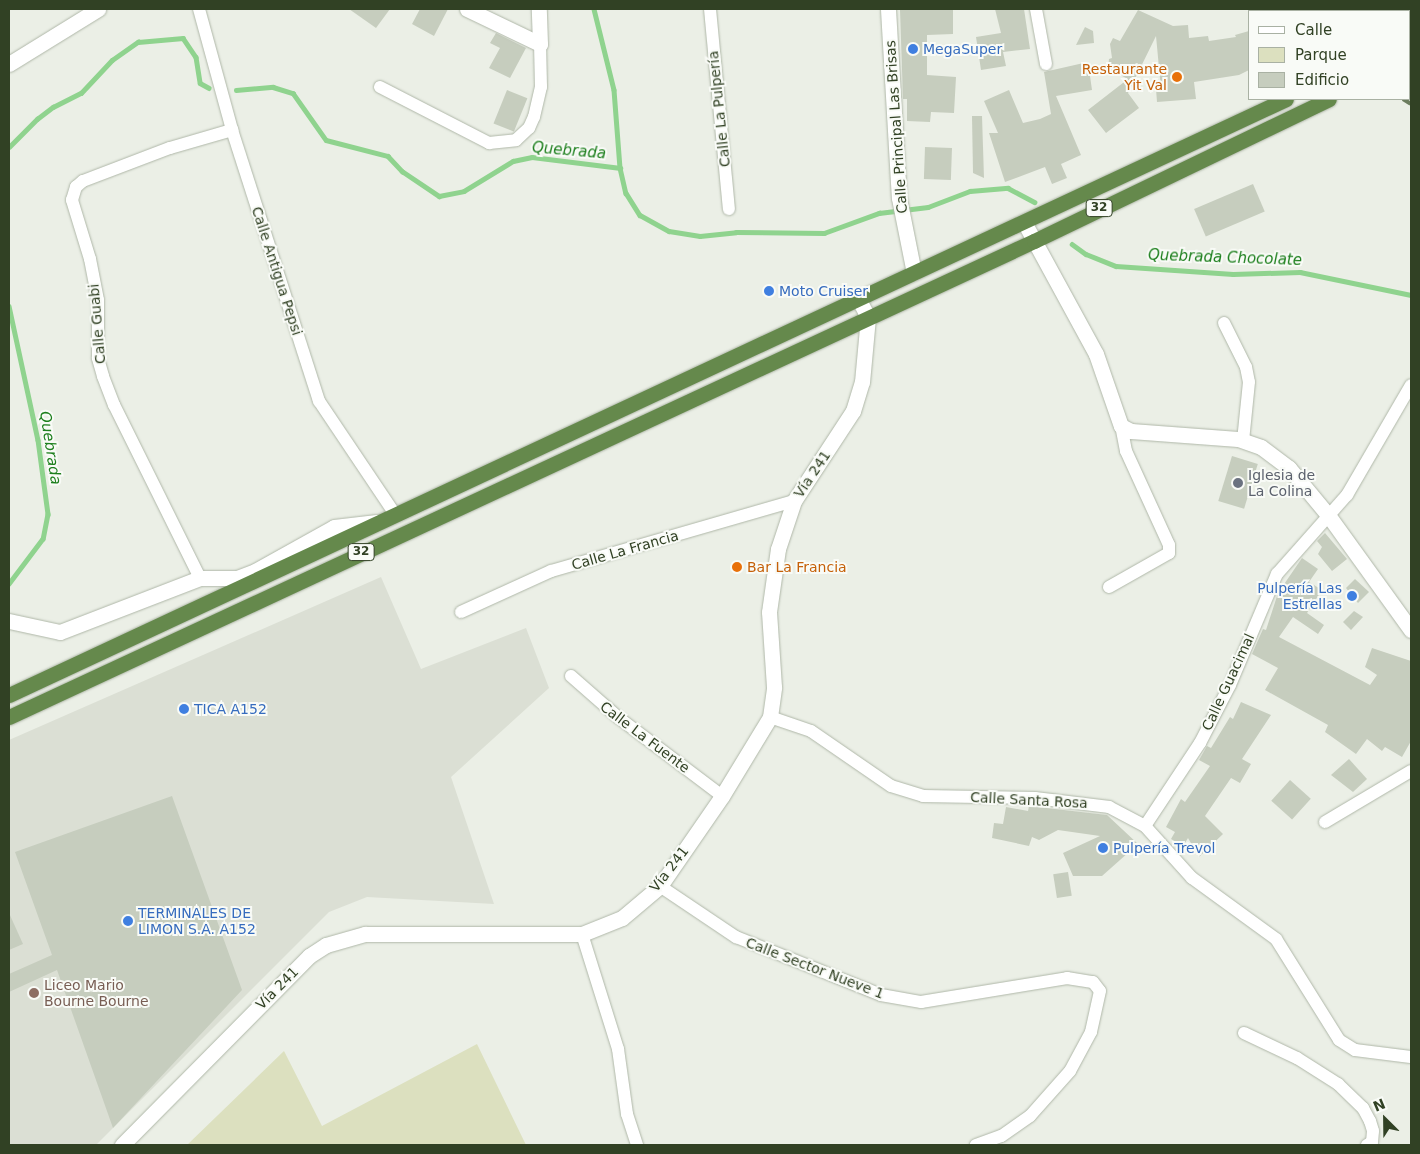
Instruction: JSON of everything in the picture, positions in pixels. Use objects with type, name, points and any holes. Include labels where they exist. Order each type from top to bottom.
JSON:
[{"type":"highway","name":"32","points":[[9,695],[376,522],[860,300],[1284,100]]},
{"type":"highway","name":"32","points":[[9,717],[1034,241],[1328,100]]},
{"type":"street","points":[[9,64],[98,9]]},
{"type":"street","name":"Calle Antigua Pepsi","points":[[199,9],[232,130],[319,401],[395,514]]},
{"type":"street","points":[[467,9],[540,44]]},
{"type":"street","points":[[380,87],[489,143],[516,140],[529,128],[534,116],[540,87],[540,9]]},
{"type":"street","name":"Calle La Pulpería","points":[[710,9],[729,209]]},
{"type":"street","name":"Calle Principal Las Brisas","points":[[888,9],[899,198],[902,224],[914,273]]},
{"type":"street","points":[[1036,9],[1046,64]]},
{"type":"street","name":"Calle Guabi","points":[[200,578],[114,406],[103,376],[98,358],[98,300],[90,259],[72,200],[73,192],[83,182],[170,148],[232,130]]},
{"type":"street","points":[[1024,222],[1096,354],[1121,426],[1126,451],[1169,545],[1169,553],[1109,587]]},
{"type":"street","points":[[860,300],[868,317]]},
{"type":"street","name":"Vía 241","points":[[122,1145],[309,956],[326,945],[365,934],[582,934],[622,918],[660,886],[722,796],[770,717],[774,687],[769,612],[778,549],[794,501],[853,411],[862,382],[868,317]]},
{"type":"street","points":[[1224,323],[1246,367],[1249,382],[1243,441]]},
{"type":"street","name":"Calle Guacimal","points":[[1144,826],[1200,743],[1221,702],[1277,574],[1347,495],[1411,386]]},
{"type":"street","points":[[1121,426],[1131,431],[1198,434],[1243,441],[1260,447],[1289,468],[1328,515],[1411,630]]},
{"type":"street","name":"Calle La Francia","points":[[461,612],[551,571],[794,501]]},
{"type":"street","points":[[9,621],[60,632],[200,578],[237,578],[334,527],[376,522]]},
{"type":"street","name":"Calle La Fuente","points":[[570,676],[612,713],[722,796]]},
{"type":"street","name":"Calle Santa Rosa","points":[[770,717],[811,731],[891,786],[923,796],[1086,802],[1109,807],[1144,826],[1192,878],[1276,939],[1339,1040],[1356,1050],[1411,1057]]},
{"type":"street","points":[[1325,822],[1411,771]]},
{"type":"street","name":"Calle Sector Nueve 1","points":[[660,886],[736,937],[881,995],[921,1002],[1067,978],[1093,982],[1100,991],[1091,1032],[1070,1070],[1030,1116],[1001,1136],[976,1145]]},
{"type":"street","points":[[582,934],[618,1049],[628,1114],[637,1145]]},
{"type":"street","points":[[1244,1033],[1297,1058],[1338,1084],[1363,1108],[1370,1121],[1374,1132],[1372,1142],[1368,1145]]},
{"type":"shaded area","points":[[381,577],[421,669],[526,628],[549,688],[451,777],[494,904],[367,897],[329,912],[96,1145],[9,1145],[9,740]]},
{"type":"green space","points":[[477,1044],[526,1145],[187,1145],[284,1051],[322,1126]]},
{"type":"building","points":[[349,9],[390,9],[376,28]]},
{"type":"building","points":[[420,9],[448,9],[434,36],[412,24]]},
{"type":"building","points":[[953,9],[953,34],[927,35],[927,75],[956,77],[954,113],[931,112],[930,122],[907,121],[907,99],[903,99],[900,10]]},
{"type":"building","points":[[995,9],[1024,9],[1030,49],[1003,52],[1006,66],[981,70],[976,37],[1001,33]]},
{"type":"building","points":[[1138,10],[1173,26],[1188,25],[1189,38],[1208,36],[1209,41],[1236,37],[1235,35],[1248,31],[1248,70],[1239,75],[1194,82],[1196,99],[1157,102],[1156,89],[1161,89],[1156,36],[1128,93],[1139,108],[1106,133],[1088,110],[1128,79],[1108,69],[1109,59],[1112,58],[1110,44],[1113,38],[1120,41]]},
{"type":"building","points":[[1085,27],[1093,31],[1094,43],[1076,45]]},
{"type":"building","points":[[496,33],[526,48],[510,78],[489,68],[500,48],[490,43]]},
{"type":"building","points":[[1088,62],[1092,90],[1056,96],[1081,155],[1061,164],[1067,178],[1052,184],[1045,167],[1005,182],[989,133],[998,133],[984,101],[1009,90],[1023,123],[1040,119],[1051,114],[1044,72]]},
{"type":"building","points":[[507,90],[527,98],[514,132],[494,123]]},
{"type":"building","points":[[972,116],[982,116],[984,178],[973,173]]},
{"type":"building","points":[[925,147],[952,148],[951,180],[924,179]]},
{"type":"building","points":[[1253,184],[1265,212],[1206,237],[1194,209]]},
{"type":"building","name":"Iglesia de La Colina","points":[[1232,456],[1258,464],[1244,509],[1218,501]]},
{"type":"building","points":[[1325,533],[1347,559],[1332,571],[1318,554],[1322,547],[1317,541]]},
{"type":"building","points":[[1302,558],[1318,569],[1309,582],[1322,590],[1307,613],[1324,625],[1318,634],[1293,617],[1279,637],[1370,685],[1377,675],[1365,667],[1372,648],[1411,661],[1411,741],[1402,757],[1385,747],[1382,751],[1367,739],[1356,754],[1325,732],[1328,725],[1265,690],[1278,668],[1252,654],[1263,629],[1266,630],[1278,593]]},
{"type":"building","points":[[1355,579],[1369,592],[1358,603],[1346,588]]},
{"type":"building","points":[[1354,611],[1363,617],[1351,630],[1343,622]]},
{"type":"building","points":[[1241,702],[1271,715],[1242,759],[1251,764],[1240,783],[1231,778],[1205,816],[1223,834],[1199,857],[1188,838],[1183,846],[1171,839],[1175,832],[1166,827],[1181,799],[1185,802],[1210,766],[1199,760],[1207,746],[1211,748],[1230,717],[1233,719]]},
{"type":"building","points":[[1349,759],[1367,779],[1353,792],[1331,775]]},
{"type":"building","points":[[1290,780],[1311,799],[1292,820],[1271,801]]},
{"type":"building","name":"TERMINALES DE LIMON S.A. A152","points":[[172,796],[242,990],[113,1128],[57,970],[9,992],[9,974],[52,955],[15,852]]},
{"type":"building","points":[[1029,806],[1107,815],[1138,844],[1102,876],[1073,876],[1063,853],[1100,836],[1058,830],[1039,840],[1032,837],[1029,846],[992,838],[994,823],[1003,824],[1006,807],[1028,811]]},
{"type":"building","points":[[1068,872],[1072,896],[1057,898],[1053,874]]},
{"type":"building","points":[[9,913],[23,944],[9,950]]},
{"type":"waterway","name":"Quebrada Chocolate","points":[[594,9],[614,90],[620,168],[626,193],[640,215],[669,231],[700,236],[736,232],[824,233],[879,213],[928,207],[970,191],[1008,188],[1034,202]]},
{"type":"waterway","name":"Quebrada","points":[[9,147],[37,119],[53,107],[81,93],[112,60],[138,42],[183,38],[196,57],[200,83],[209,88]]},
{"type":"waterway","name":"Quebrada","points":[[236,90],[273,87],[293,93],[326,140],[388,156],[402,171],[439,196],[464,191],[513,161],[532,157],[620,168]]},
{"type":"waterway","name":"Quebrada Chocolate","points":[[1072,244],[1086,254],[1116,266],[1233,274],[1300,272],[1411,295]]},
{"type":"waterway","name":"Quebrada","points":[[9,306],[38,440],[48,514],[43,539],[9,584]]},
{"type":"railway","points":[[1405,100],[1411,104]]},
{"type":"place","name":"MegaSuper","points":[[913,49]]},
{"type":"place","name":"Restaurante Yit Val","points":[[1177,77]]},
{"type":"place","name":"Moto Cruiser","points":[[769,291]]},
{"type":"place","name":"Iglesia de La Colina","points":[[1238,483]]},
{"type":"place","name":"Bar La Francia","points":[[737,567]]},
{"type":"place","name":"Pulpería Las Estrellas","points":[[1352,596]]},
{"type":"place","name":"TICA A152","points":[[184,709]]},
{"type":"place","name":"Pulpería Trevol","points":[[1103,848]]},
{"type":"place","name":"TERMINALES DE LIMON S.A. A152","points":[[128,921]]},
{"type":"place","name":"Liceo Mario Bourne Bourne","points":[[34,993]]}]
